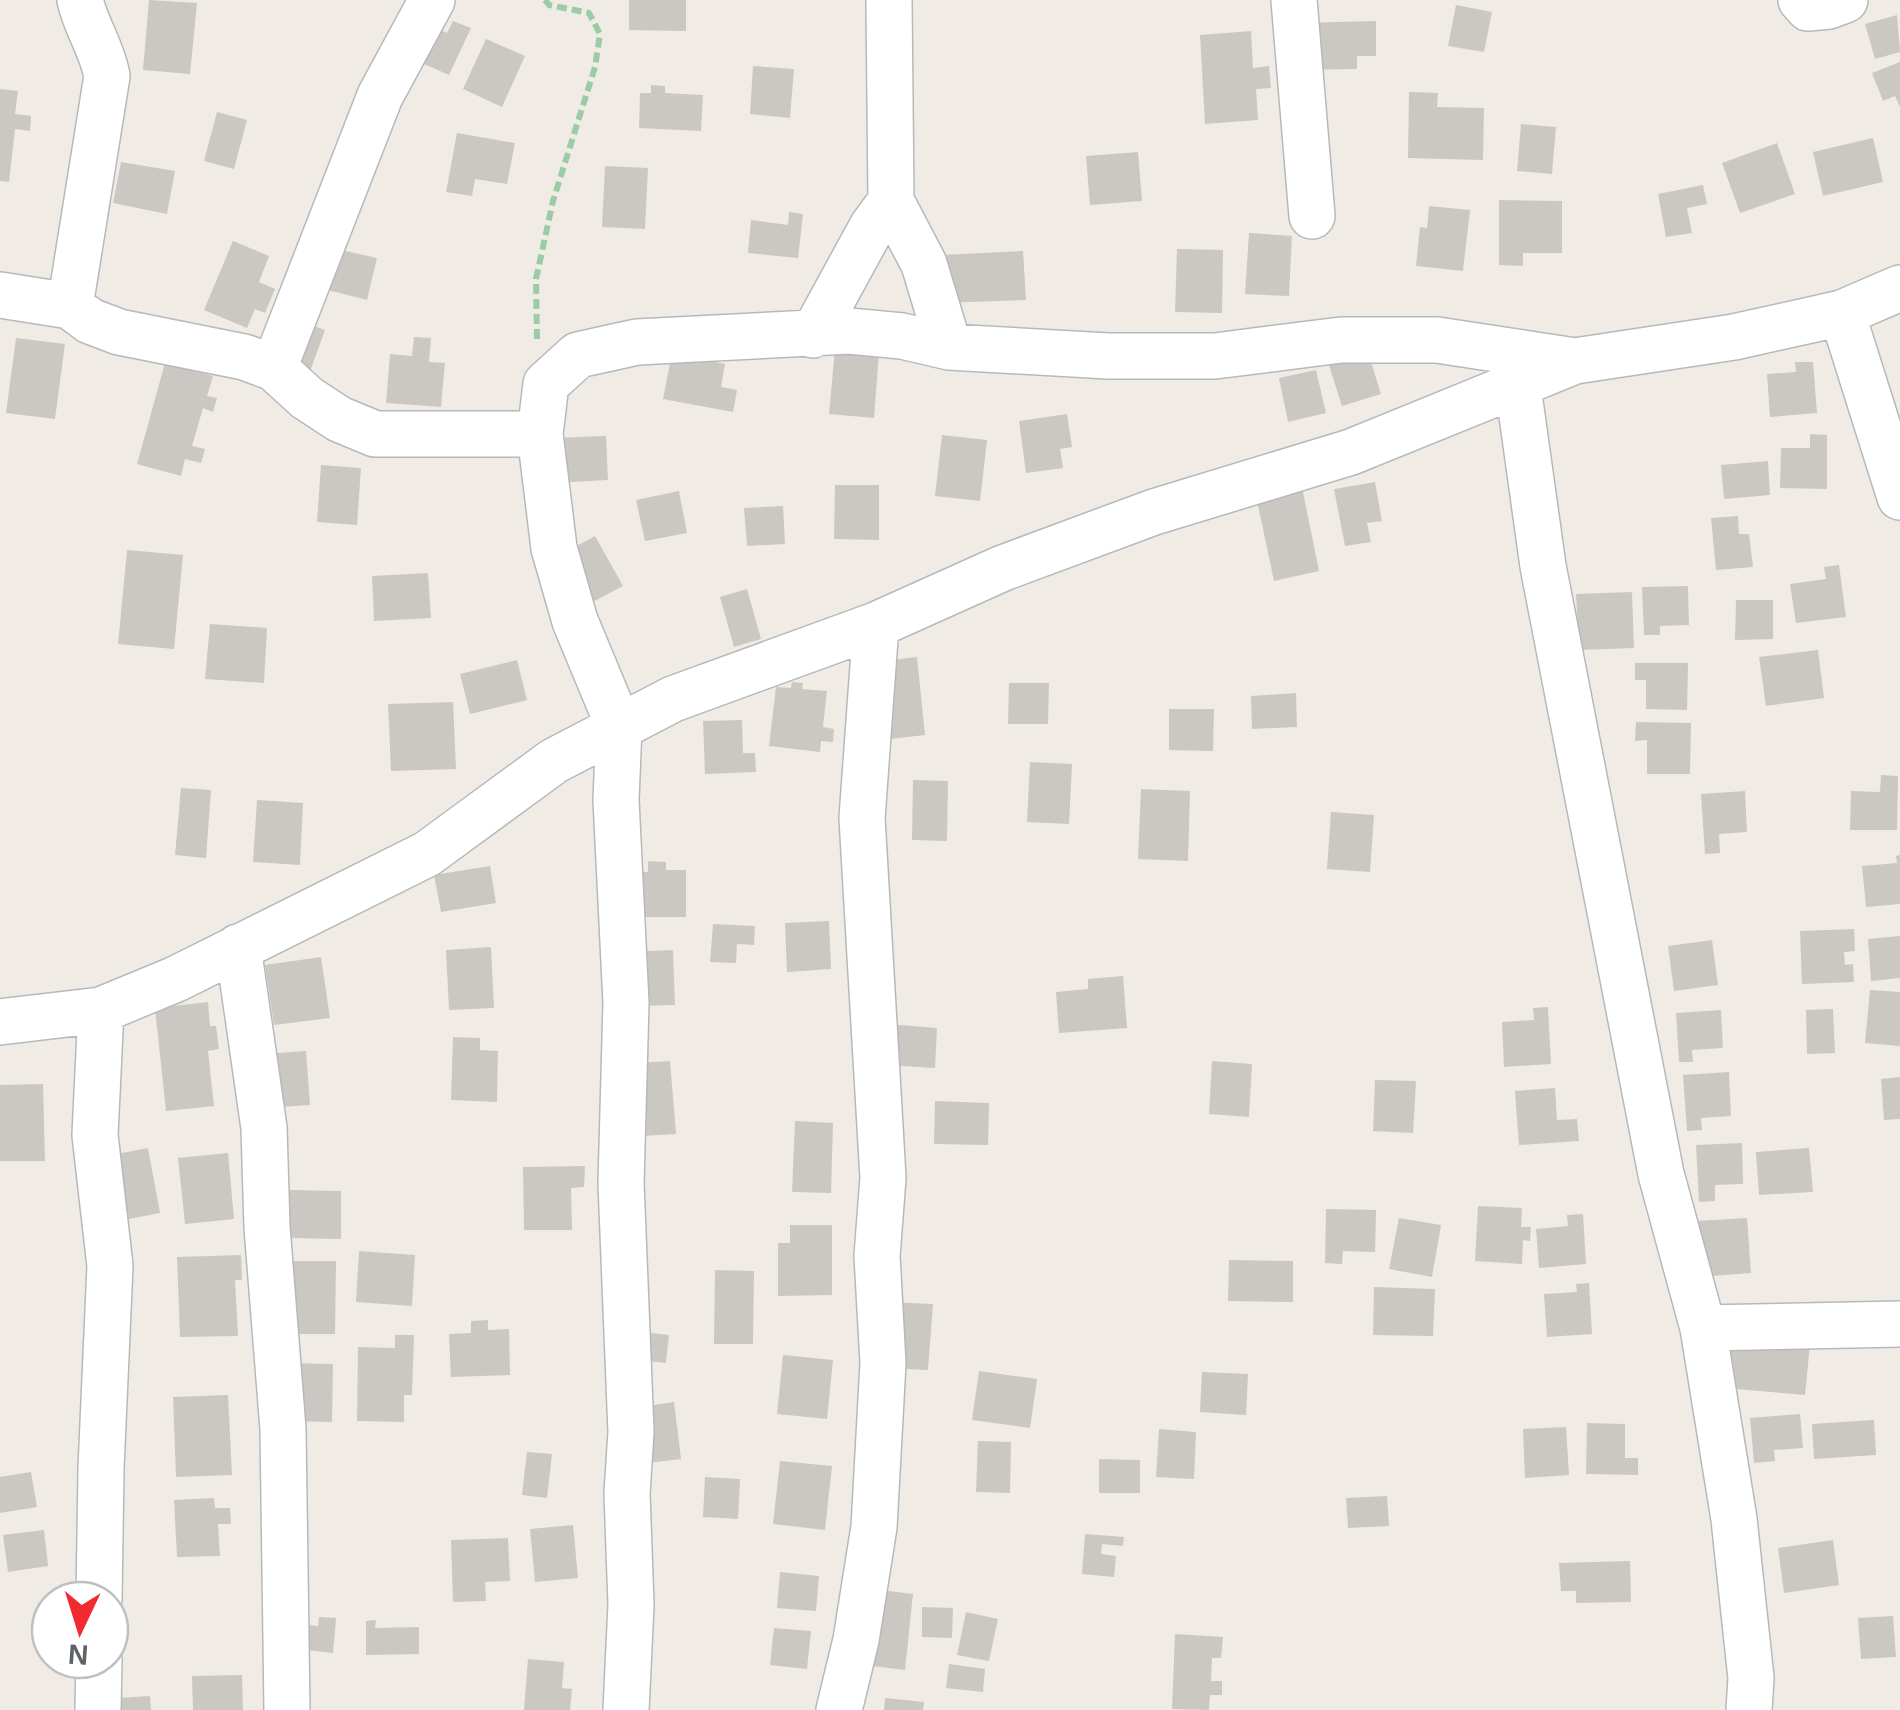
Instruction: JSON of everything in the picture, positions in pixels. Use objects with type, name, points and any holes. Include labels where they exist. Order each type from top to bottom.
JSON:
[{"type":"street","points":[[70,306],[107,76],[102,51],[84,18],[80,0]]},
{"type":"street","points":[[274,368],[380,96],[432,0]]},
{"type":"street","points":[[889,0],[892,200],[924,264],[949,347]]},
{"type":"street","points":[[1294,0],[1312,216]]},
{"type":"street","points":[[1801,0],[1808,8],[1845,0]]},
{"type":"street","points":[[813,335],[872,227],[892,200]]},
{"type":"street","points":[[0,1022],[101,1010],[176,980],[427,854],[554,761],[673,699],[876,625],[1020,562],[1154,512],[1351,452],[1575,361],[1734,338],[1842,313],[1900,288]]},
{"type":"street","points":[[0,295],[70,306],[90,321],[120,332],[244,357],[274,368],[306,398],[339,419],[375,434],[540,434]]},
{"type":"street","points":[[1842,313],[1900,497]]},
{"type":"street","points":[[626,1710],[631,1604],[626,1493],[632,1432],[621,1183],[626,1003],[616,800],[619,728],[576,621],[554,548],[540,434],[546,384],[578,355],[637,342],[848,331],[902,336],[949,347],[1108,356],[1215,356],[1341,340],[1438,340],[1575,361]]},
{"type":"street","points":[[1518,386],[1543,566],[1661,1174],[1703,1328],[1734,1519],[1752,1678],[1749,1710]]},
{"type":"street","points":[[838,1710],[856,1640],[874,1528],[883,1362],[878,1256],[883,1178],[862,818],[876,625]]},
{"type":"street","points":[[238,948],[264,1128],[268,1244],[284,1429],[287,1710]]},
{"type":"street","points":[[99,1580],[100,1468],[110,1266],[95,1136],[101,1010]]},
{"type":"street","points":[[1703,1328],[1900,1324]]},
{"type":"street","points":[[98,1680],[98,1710]]},
{"type":"path","points":[[545,0],[549,5],[589,13],[600,34],[595,67],[553,201],[536,279],[536,336],[546,384]]},
{"type":"building","points":[[149,0],[197,3],[190,74],[143,70]]},
{"type":"building","points":[[629,0],[686,0],[686,31],[629,30]]},
{"type":"building","points":[[1456,5],[1492,12],[1484,52],[1448,46]]},
{"type":"building","points":[[1897,15],[1900,52],[1875,59],[1865,24]]},
{"type":"building","points":[[421,21],[447,33],[453,21],[471,28],[449,75],[406,56]]},
{"type":"building","points":[[1376,21],[1376,56],[1357,56],[1357,69],[1298,70],[1298,23]]},
{"type":"building","points":[[1251,31],[1253,68],[1269,66],[1271,88],[1256,89],[1258,120],[1205,124],[1200,35]]},
{"type":"building","points":[[486,39],[525,56],[502,107],[463,89]]},
{"type":"building","points":[[1900,62],[1900,107],[1895,96],[1883,101],[1872,73]]},
{"type":"building","points":[[753,66],[794,69],[790,118],[750,114]]},
{"type":"building","points":[[651,85],[665,86],[665,93],[703,95],[701,131],[639,128],[640,93],[651,93]]},
{"type":"building","points":[[0,89],[18,91],[15,114],[31,116],[30,131],[15,129],[9,182],[0,181]]},
{"type":"building","points":[[1409,92],[1438,93],[1437,107],[1484,108],[1483,160],[1408,158]]},
{"type":"building","points":[[217,112],[247,120],[234,169],[204,161]]},
{"type":"building","points":[[1521,124],[1556,127],[1552,174],[1517,171]]},
{"type":"building","points":[[457,133],[515,143],[507,184],[475,179],[472,196],[446,192]]},
{"type":"building","points":[[1873,138],[1883,182],[1823,196],[1813,152]]},
{"type":"building","points":[[1777,143],[1795,194],[1740,213],[1722,163]]},
{"type":"building","points":[[1138,152],[1142,201],[1090,205],[1086,156]]},
{"type":"building","points":[[121,162],[175,171],[167,214],[113,203]]},
{"type":"building","points":[[605,166],[648,168],[645,229],[602,227]]},
{"type":"building","points":[[1703,185],[1707,204],[1687,208],[1692,233],[1666,237],[1658,194]]},
{"type":"building","points":[[1499,200],[1562,201],[1562,253],[1523,253],[1523,266],[1499,265]]},
{"type":"building","points":[[1429,206],[1470,210],[1463,271],[1416,266],[1420,227],[1427,228]]},
{"type":"building","points":[[789,212],[803,214],[798,258],[748,253],[751,220],[788,225]]},
{"type":"building","points":[[1249,233],[1292,236],[1289,296],[1245,294]]},
{"type":"building","points":[[233,241],[269,256],[259,282],[275,289],[265,313],[255,309],[247,328],[204,310]]},
{"type":"building","points":[[337,249],[377,258],[367,300],[328,290]]},
{"type":"building","points":[[1177,249],[1223,250],[1222,313],[1175,312]]},
{"type":"building","points":[[1023,251],[1026,300],[943,303],[941,255]]},
{"type":"building","points":[[287,316],[325,330],[308,377],[269,364]]},
{"type":"building","points":[[414,337],[431,338],[429,362],[445,363],[441,407],[386,403],[390,354],[412,356]]},
{"type":"building","points":[[16,338],[65,344],[55,419],[6,413]]},
{"type":"building","points":[[1365,343],[1381,394],[1342,406],[1326,356]]},
{"type":"building","points":[[835,349],[879,353],[874,418],[829,414]]},
{"type":"building","points":[[672,353],[725,364],[721,387],[737,390],[733,412],[663,399]]},
{"type":"building","points":[[1795,362],[1813,362],[1817,413],[1770,417],[1767,374],[1796,372]]},
{"type":"building","points":[[165,363],[213,376],[207,396],[217,398],[213,412],[203,408],[192,446],[205,449],[201,463],[185,459],[181,476],[137,464]]},
{"type":"building","points":[[1316,370],[1326,413],[1288,422],[1279,378]]},
{"type":"building","points":[[1067,414],[1072,447],[1060,449],[1063,468],[1026,473],[1019,421]]},
{"type":"building","points":[[1810,434],[1827,435],[1827,489],[1780,488],[1781,448],[1810,448]]},
{"type":"building","points":[[942,435],[987,440],[980,501],[935,496]]},
{"type":"building","points":[[606,436],[608,480],[553,483],[551,438]]},
{"type":"building","points":[[1768,461],[1770,495],[1724,499],[1721,465]]},
{"type":"building","points":[[321,465],[361,468],[357,525],[317,522]]},
{"type":"building","points":[[1301,482],[1319,571],[1274,581],[1255,491]]},
{"type":"building","points":[[1375,482],[1382,521],[1367,523],[1371,542],[1345,546],[1334,489]]},
{"type":"building","points":[[835,485],[879,485],[879,540],[834,539]]},
{"type":"building","points":[[679,491],[687,533],[645,541],[636,500]]},
{"type":"building","points":[[783,506],[785,544],[747,546],[744,508]]},
{"type":"building","points":[[1738,516],[1739,534],[1749,534],[1753,567],[1716,570],[1711,518]]},
{"type":"building","points":[[595,536],[623,586],[587,605],[560,555]]},
{"type":"building","points":[[127,550],[183,555],[174,649],[118,644]]},
{"type":"building","points":[[1839,565],[1846,617],[1796,623],[1790,584],[1826,579],[1824,567]]},
{"type":"building","points":[[428,573],[431,618],[374,621],[372,576]]},
{"type":"building","points":[[1688,586],[1689,625],[1660,626],[1660,635],[1644,635],[1642,587]]},
{"type":"building","points":[[747,589],[761,639],[734,647],[720,597]]},
{"type":"building","points":[[1632,592],[1634,648],[1579,650],[1576,594]]},
{"type":"building","points":[[1736,600],[1773,600],[1773,639],[1735,640]]},
{"type":"building","points":[[210,624],[267,628],[264,683],[205,679]]},
{"type":"building","points":[[1818,650],[1824,698],[1766,706],[1759,657]]},
{"type":"building","points":[[917,657],[925,735],[872,741],[864,663]]},
{"type":"building","points":[[517,660],[527,700],[470,714],[460,674]]},
{"type":"building","points":[[1635,663],[1688,663],[1687,710],[1646,709],[1646,680],[1635,680]]},
{"type":"building","points":[[792,682],[803,683],[802,689],[827,691],[823,727],[834,729],[833,742],[821,741],[820,752],[769,746],[776,687],[791,688]]},
{"type":"building","points":[[1009,683],[1049,683],[1048,724],[1008,724]]},
{"type":"building","points":[[1296,693],[1297,727],[1252,729],[1251,696]]},
{"type":"building","points":[[453,702],[456,769],[391,771],[388,704]]},
{"type":"building","points":[[1169,709],[1214,709],[1213,751],[1169,750]]},
{"type":"building","points":[[742,720],[743,753],[755,753],[756,772],[705,774],[703,721]]},
{"type":"building","points":[[1636,722],[1691,723],[1690,774],[1647,774],[1647,740],[1635,741]]},
{"type":"building","points":[[1030,762],[1072,764],[1069,824],[1027,822]]},
{"type":"building","points":[[1881,775],[1898,776],[1897,830],[1850,830],[1851,791],[1880,792]]},
{"type":"building","points":[[913,780],[948,781],[947,841],[912,840]]},
{"type":"building","points":[[181,788],[211,790],[206,858],[175,855]]},
{"type":"building","points":[[1141,789],[1190,791],[1188,861],[1138,859]]},
{"type":"building","points":[[1745,791],[1747,832],[1719,834],[1720,853],[1705,854],[1701,794]]},
{"type":"building","points":[[257,800],[303,803],[300,865],[253,862]]},
{"type":"building","points":[[1331,812],[1374,815],[1370,872],[1327,869]]},
{"type":"building","points":[[1900,855],[1900,904],[1866,907],[1862,866],[1897,863],[1896,856]]},
{"type":"building","points":[[648,861],[666,862],[666,870],[686,870],[686,917],[631,917],[631,872],[648,872]]},
{"type":"building","points":[[490,866],[496,903],[441,912],[434,875]]},
{"type":"building","points":[[829,921],[831,969],[787,972],[785,923]]},
{"type":"building","points":[[713,924],[755,926],[754,945],[737,944],[736,963],[710,962]]},
{"type":"building","points":[[1854,929],[1855,951],[1844,952],[1845,965],[1853,964],[1854,982],[1802,984],[1800,931]]},
{"type":"building","points":[[1900,936],[1900,978],[1871,981],[1868,939]]},
{"type":"building","points":[[1712,940],[1718,985],[1674,991],[1668,946]]},
{"type":"building","points":[[491,947],[494,1008],[449,1010],[446,950]]},
{"type":"building","points":[[673,950],[675,1005],[631,1006],[630,952]]},
{"type":"building","points":[[321,957],[330,1018],[274,1025],[265,965]]},
{"type":"building","points":[[1123,976],[1127,1028],[1059,1033],[1056,992],[1088,989],[1088,979]]},
{"type":"building","points":[[1870,990],[1900,992],[1900,1046],[1865,1043]]},
{"type":"building","points":[[208,1002],[210,1026],[216,1026],[219,1049],[208,1051],[214,1106],[166,1111],[155,1008]]},
{"type":"building","points":[[1548,1007],[1551,1064],[1504,1067],[1502,1022],[1534,1020],[1533,1008]]},
{"type":"building","points":[[1833,1009],[1835,1053],[1807,1054],[1806,1010]]},
{"type":"building","points":[[1721,1010],[1723,1048],[1692,1050],[1693,1062],[1679,1062],[1676,1013]]},
{"type":"building","points":[[888,1024],[937,1028],[935,1068],[885,1065]]},
{"type":"building","points":[[453,1037],[480,1038],[480,1050],[498,1051],[497,1102],[451,1100]]},
{"type":"building","points":[[306,1051],[310,1105],[266,1108],[262,1054]]},
{"type":"building","points":[[670,1061],[676,1134],[625,1137],[620,1064]]},
{"type":"building","points":[[1212,1061],[1252,1064],[1249,1117],[1209,1114]]},
{"type":"building","points":[[1729,1072],[1731,1116],[1701,1118],[1702,1130],[1687,1131],[1683,1075]]},
{"type":"building","points":[[1900,1077],[1900,1119],[1884,1120],[1881,1079]]},
{"type":"building","points":[[1375,1080],[1416,1081],[1413,1133],[1373,1131]]},
{"type":"building","points":[[43,1084],[45,1161],[0,1161],[0,1085]]},
{"type":"building","points":[[1555,1088],[1557,1120],[1577,1119],[1579,1141],[1519,1145],[1515,1091]]},
{"type":"building","points":[[935,1101],[989,1103],[988,1145],[934,1144]]},
{"type":"building","points":[[795,1121],[833,1123],[831,1193],[792,1192]]},
{"type":"building","points":[[1742,1143],[1743,1184],[1715,1185],[1715,1201],[1699,1202],[1696,1145]]},
{"type":"building","points":[[148,1148],[160,1213],[113,1222],[101,1157]]},
{"type":"building","points":[[1809,1148],[1813,1192],[1759,1195],[1756,1152]]},
{"type":"building","points":[[228,1153],[234,1219],[185,1224],[178,1158]]},
{"type":"building","points":[[585,1166],[584,1187],[571,1188],[572,1230],[524,1230],[523,1167]]},
{"type":"building","points":[[289,1190],[341,1191],[341,1239],[289,1238]]},
{"type":"building","points":[[1478,1206],[1522,1208],[1521,1227],[1531,1227],[1530,1241],[1523,1240],[1522,1264],[1475,1261]]},
{"type":"building","points":[[1326,1209],[1376,1210],[1375,1252],[1343,1251],[1342,1264],[1325,1263]]},
{"type":"building","points":[[1583,1214],[1586,1264],[1539,1268],[1536,1229],[1568,1226],[1567,1215]]},
{"type":"building","points":[[1399,1218],[1441,1225],[1432,1277],[1389,1269]]},
{"type":"building","points":[[1747,1218],[1751,1273],[1685,1278],[1681,1222]]},
{"type":"building","points":[[790,1225],[832,1225],[832,1295],[778,1296],[778,1243],[790,1243]]},
{"type":"building","points":[[359,1251],[415,1255],[412,1306],[356,1302]]},
{"type":"building","points":[[241,1255],[242,1280],[235,1280],[238,1336],[180,1337],[177,1257]]},
{"type":"building","points":[[1229,1260],[1293,1261],[1293,1302],[1228,1301]]},
{"type":"building","points":[[287,1261],[336,1261],[335,1334],[286,1334]]},
{"type":"building","points":[[715,1270],[754,1271],[753,1344],[714,1344]]},
{"type":"building","points":[[1589,1283],[1592,1334],[1547,1337],[1544,1294],[1577,1292],[1576,1284]]},
{"type":"building","points":[[1374,1287],[1435,1289],[1433,1336],[1373,1335]]},
{"type":"building","points":[[888,1302],[933,1304],[928,1370],[884,1368]]},
{"type":"building","points":[[488,1320],[488,1330],[509,1329],[510,1375],[451,1377],[449,1334],[471,1333],[471,1321]]},
{"type":"building","points":[[624,1330],[669,1335],[666,1363],[621,1358]]},
{"type":"building","points":[[395,1335],[414,1335],[412,1395],[404,1395],[404,1422],[357,1421],[358,1347],[395,1348]]},
{"type":"building","points":[[1728,1341],[1810,1344],[1805,1395],[1724,1388]]},
{"type":"building","points":[[783,1355],[833,1360],[827,1419],[777,1414]]},
{"type":"building","points":[[287,1363],[333,1364],[332,1422],[287,1421]]},
{"type":"building","points":[[979,1371],[1037,1379],[1030,1428],[972,1420]]},
{"type":"building","points":[[1202,1372],[1248,1374],[1246,1415],[1200,1412]]},
{"type":"building","points":[[228,1395],[232,1475],[176,1477],[173,1397]]},
{"type":"building","points":[[674,1402],[681,1459],[648,1463],[641,1407]]},
{"type":"building","points":[[1800,1414],[1803,1448],[1774,1450],[1775,1461],[1754,1463],[1750,1418]]},
{"type":"building","points":[[1874,1420],[1876,1455],[1814,1459],[1812,1424]]},
{"type":"building","points":[[1587,1423],[1625,1424],[1625,1458],[1638,1458],[1638,1475],[1586,1474]]},
{"type":"building","points":[[1566,1427],[1569,1475],[1525,1478],[1523,1429]]},
{"type":"building","points":[[1159,1429],[1196,1432],[1194,1479],[1156,1477]]},
{"type":"building","points":[[978,1441],[1011,1442],[1010,1493],[976,1492]]},
{"type":"building","points":[[527,1452],[552,1454],[547,1498],[522,1495]]},
{"type":"building","points":[[1099,1459],[1140,1460],[1140,1493],[1099,1493]]},
{"type":"building","points":[[780,1461],[832,1466],[825,1530],[773,1524]]},
{"type":"building","points":[[31,1472],[37,1507],[0,1513],[0,1477]]},
{"type":"building","points":[[705,1477],[740,1479],[738,1519],[703,1517]]},
{"type":"building","points":[[1387,1496],[1389,1526],[1348,1528],[1346,1498]]},
{"type":"building","points":[[214,1498],[215,1508],[230,1508],[231,1524],[218,1524],[220,1556],[177,1557],[174,1500]]},
{"type":"building","points":[[573,1525],[578,1578],[535,1582],[530,1529]]},
{"type":"building","points":[[44,1530],[48,1566],[8,1572],[3,1535]]},
{"type":"building","points":[[1085,1534],[1124,1537],[1123,1546],[1102,1544],[1101,1554],[1116,1556],[1114,1577],[1082,1574]]},
{"type":"building","points":[[508,1538],[510,1581],[485,1582],[486,1601],[453,1602],[451,1540]]},
{"type":"building","points":[[1833,1540],[1839,1585],[1784,1593],[1778,1548]]},
{"type":"building","points":[[1630,1561],[1631,1602],[1576,1603],[1576,1591],[1561,1591],[1559,1563]]},
{"type":"building","points":[[780,1572],[819,1576],[816,1611],[777,1608]]},
{"type":"building","points":[[864,1588],[913,1594],[905,1670],[855,1664]]},
{"type":"building","points":[[922,1607],[953,1608],[952,1638],[922,1637]]},
{"type":"building","points":[[966,1612],[998,1619],[989,1661],[957,1655]]},
{"type":"building","points":[[1893,1616],[1896,1657],[1861,1659],[1858,1618]]},
{"type":"building","points":[[319,1617],[336,1618],[333,1653],[288,1648],[290,1623],[318,1626]]},
{"type":"building","points":[[376,1620],[375,1628],[419,1627],[419,1654],[366,1655],[366,1621]]},
{"type":"building","points":[[774,1628],[811,1631],[807,1669],[770,1665]]},
{"type":"building","points":[[1175,1634],[1223,1637],[1221,1658],[1212,1658],[1211,1681],[1222,1681],[1222,1695],[1210,1695],[1209,1710],[1172,1709]]},
{"type":"building","points":[[528,1659],[564,1662],[562,1688],[572,1689],[570,1710],[524,1710]]},
{"type":"building","points":[[949,1664],[985,1669],[983,1692],[946,1688]]},
{"type":"building","points":[[242,1675],[243,1710],[193,1710],[192,1676]]},
{"type":"building","points":[[150,1696],[151,1710],[104,1710],[103,1699]]},
{"type":"building","points":[[885,1698],[924,1702],[923,1710],[884,1710]]}]
